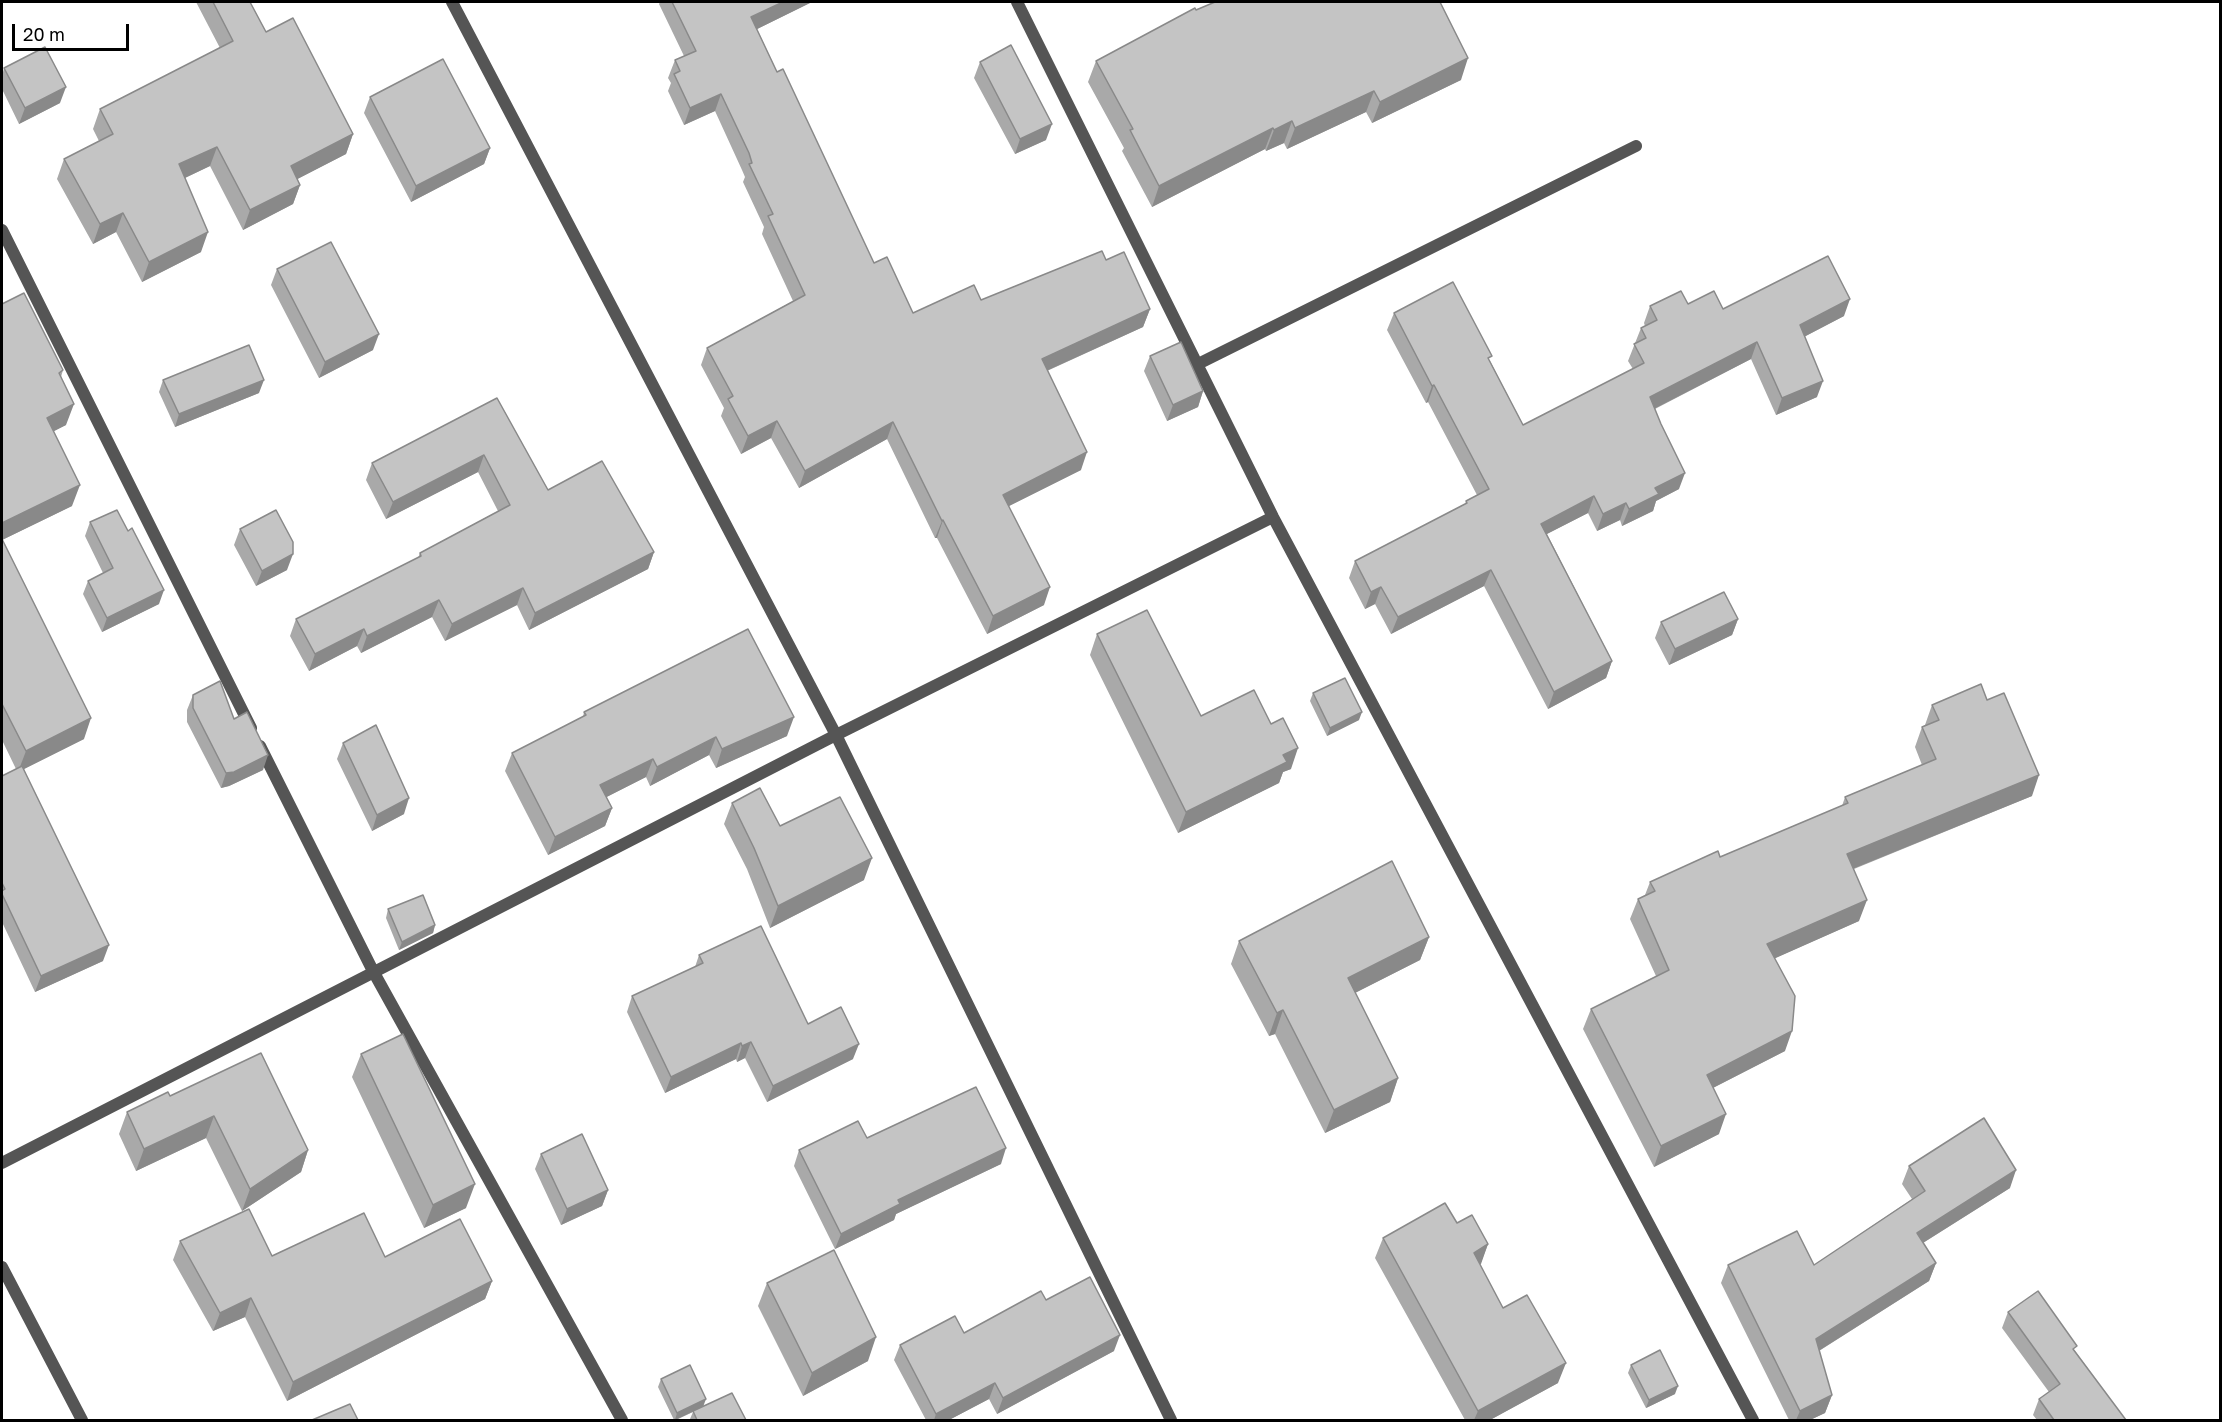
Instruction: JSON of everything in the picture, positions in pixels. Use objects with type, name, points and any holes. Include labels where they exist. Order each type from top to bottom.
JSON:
[{"type":"street","points":[[453,2],[836,735],[1171,1420]]},
{"type":"street","points":[[1017,2],[1273,517],[1753,1420]]},
{"type":"street","points":[[1198,364],[1636,147]]},
{"type":"street","points":[[2,230],[373,971],[622,1420]]},
{"type":"street","points":[[2,1162],[836,735],[1273,517]]},
{"type":"street","points":[[2,1267],[82,1420]]},
{"type":"building","points":[[213,2],[250,2],[266,32],[293,18],[353,134],[291,166],[300,185],[250,210],[217,147],[179,164],[208,232],[149,262],[123,213],[100,224],[64,159],[113,134],[100,109],[233,41]]},
{"type":"building","points":[[672,2],[783,2],[751,17],[777,72],[783,69],[874,263],[887,257],[913,313],[974,285],[981,300],[1102,251],[1106,260],[1124,252],[1150,309],[1042,359],[1087,452],[1003,495],[1050,587],[993,616],[942,521],[893,422],[805,471],[777,421],[748,436],[728,399],[733,396],[707,348],[805,295],[768,216],[773,214],[749,164],[752,163],[749,153],[721,94],[690,108],[674,74],[680,71],[675,60],[696,51]]},
{"type":"building","points":[[1215,2],[1440,2],[1468,58],[1380,102],[1374,91],[1295,128],[1292,121],[1274,130],[1273,128],[1159,186],[1130,130],[1133,129],[1096,61],[1195,8],[1196,10]]},
{"type":"building","points":[[1011,45],[1052,124],[1020,139],[980,62]]},
{"type":"building","points":[[45,47],[66,87],[25,108],[4,68]]},
{"type":"building","points":[[443,59],[490,148],[416,186],[370,97]]},
{"type":"building","points":[[331,242],[379,334],[325,362],[277,269]]},
{"type":"building","points":[[1828,256],[1850,299],[1800,325],[1823,381],[1782,398],[1757,342],[1650,397],[1685,473],[1655,488],[1659,494],[1629,509],[1626,503],[1603,514],[1594,496],[1541,524],[1612,661],[1554,692],[1491,570],[1398,617],[1381,587],[1371,592],[1355,561],[1467,503],[1466,501],[1489,489],[1394,313],[1453,282],[1492,356],[1488,358],[1523,425],[1644,363],[1634,344],[1646,338],[1641,328],[1657,320],[1650,306],[1681,291],[1688,304],[1714,291],[1723,309]]},
{"type":"building","points":[[24,293],[63,370],[59,373],[74,404],[47,418],[80,485],[2,523],[2,304]]},
{"type":"building","points":[[1181,342],[1203,391],[1173,405],[1150,356]]},
{"type":"building","points":[[249,345],[264,380],[179,414],[163,380]]},
{"type":"building","points":[[497,398],[548,490],[602,461],[654,552],[535,613],[523,588],[452,624],[439,600],[367,636],[364,629],[315,654],[296,619],[421,556],[420,553],[510,505],[484,455],[393,502],[372,463]]},
{"type":"building","points":[[117,510],[128,531],[132,528],[164,590],[107,618],[88,581],[113,568],[90,522]]},
{"type":"building","points":[[276,510],[293,542],[293,554],[262,571],[240,529]]},
{"type":"building","points":[[2,539],[91,718],[26,751],[2,704]]},
{"type":"building","points":[[1724,592],[1738,619],[1675,649],[1661,622]]},
{"type":"building","points":[[1147,610],[1201,716],[1254,690],[1271,724],[1283,718],[1298,748],[1283,755],[1287,762],[1186,812],[1097,634]]},
{"type":"building","points":[[748,629],[794,717],[722,749],[716,737],[657,767],[653,759],[600,785],[612,808],[555,837],[512,753],[586,715],[584,712]]},
{"type":"building","points":[[1345,678],[1362,712],[1330,728],[1313,693]]},
{"type":"building","points":[[220,681],[234,719],[247,712],[268,755],[234,772],[226,773],[193,708],[193,695]]},
{"type":"building","points":[[1981,684],[1987,700],[2004,693],[2039,775],[1847,854],[1867,900],[1767,944],[1795,996],[1792,1031],[1707,1075],[1726,1114],[1661,1146],[1591,1009],[1669,970],[1638,899],[1655,891],[1650,882],[1718,851],[1720,857],[1848,803],[1845,797],[1936,759],[1922,727],[1939,720],[1932,705]]},
{"type":"building","points":[[376,725],[409,798],[377,815],[343,743]]},
{"type":"building","points":[[22,766],[109,945],[41,976],[2,894],[5,889],[2,883],[2,776]]},
{"type":"building","points":[[760,788],[780,826],[840,797],[872,858],[778,906],[732,803]]},
{"type":"building","points":[[1392,861],[1429,937],[1348,978],[1398,1078],[1334,1110],[1283,1010],[1277,1013],[1239,941]]},
{"type":"building","points":[[423,895],[435,925],[402,942],[388,909]]},
{"type":"building","points":[[761,926],[808,1024],[841,1007],[859,1044],[773,1086],[751,1042],[742,1046],[741,1043],[671,1077],[632,996],[703,963],[699,955]]},
{"type":"building","points":[[403,1034],[475,1184],[433,1205],[361,1054]]},
{"type":"building","points":[[261,1053],[308,1150],[250,1189],[214,1116],[144,1149],[127,1112],[168,1092],[170,1096]]},
{"type":"building","points":[[976,1087],[1006,1148],[898,1200],[900,1204],[841,1234],[799,1150],[858,1121],[867,1138]]},
{"type":"building","points":[[1984,1118],[2016,1170],[1917,1233],[1936,1263],[1816,1339],[1832,1395],[1800,1411],[1728,1265],[1797,1231],[1814,1265],[1925,1191],[1909,1166]]},
{"type":"building","points":[[582,1134],[608,1190],[567,1209],[541,1154]]},
{"type":"building","points":[[1445,1203],[1457,1223],[1472,1215],[1488,1244],[1474,1253],[1503,1308],[1527,1295],[1566,1363],[1478,1411],[1383,1238]]},
{"type":"building","points":[[249,1209],[272,1256],[364,1213],[385,1257],[460,1219],[492,1281],[293,1382],[251,1298],[220,1313],[180,1241]]},
{"type":"building","points":[[834,1250],[876,1337],[812,1373],[767,1283]]},
{"type":"building","points":[[1090,1277],[1120,1335],[1003,1398],[995,1383],[936,1414],[900,1345],[955,1316],[964,1333],[1041,1291],[1046,1300]]},
{"type":"building","points":[[2038,1291],[2077,1346],[2073,1349],[2126,1420],[2054,1420],[2039,1399],[2060,1384],[2008,1312]]},
{"type":"building","points":[[1660,1350],[1678,1386],[1649,1400],[1631,1365]]},
{"type":"building","points":[[690,1365],[706,1399],[677,1413],[661,1379]]},
{"type":"building","points":[[732,1393],[746,1420],[697,1420],[693,1411]]},
{"type":"building","points":[[350,1404],[358,1420],[312,1420]]}]
